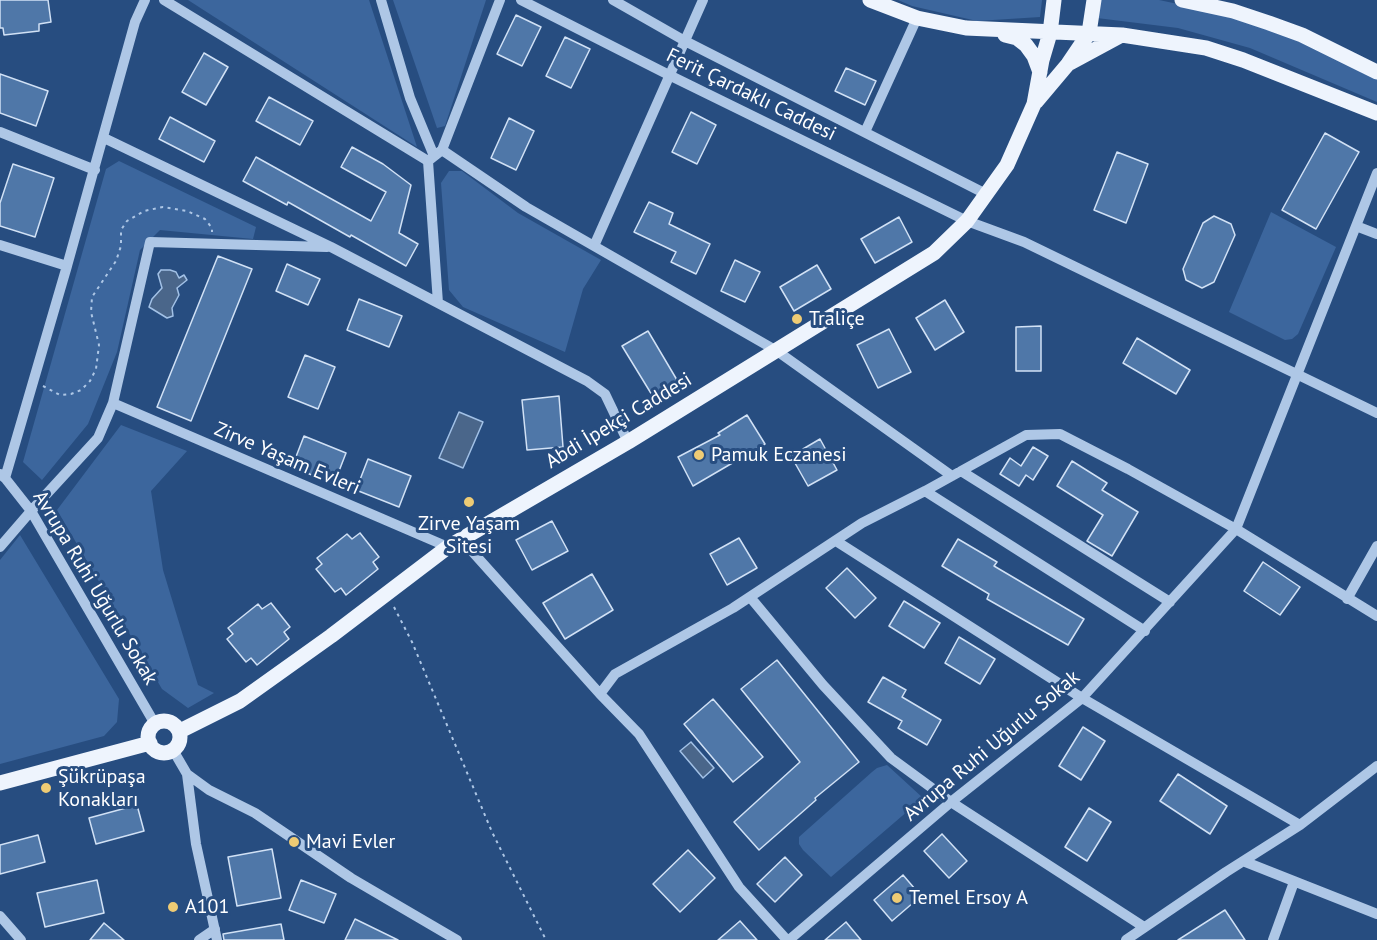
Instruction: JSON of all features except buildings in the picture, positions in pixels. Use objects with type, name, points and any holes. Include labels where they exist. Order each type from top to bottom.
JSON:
[{"type":"main road","points":[[870,0],[916,18],[966,28],[1122,35],[1206,48],[1243,60],[1377,113]]},
{"type":"main road","points":[[1034,104],[1050,33],[1054,0]]},
{"type":"main road","points":[[1034,104],[1068,64],[1089,33],[1094,0]]},
{"type":"main road","points":[[1182,0],[1233,11],[1302,35],[1377,72]]},
{"type":"main road","points":[[994,31],[1017,38],[1026,45],[1034,56],[1040,72]]},
{"type":"main road","points":[[1068,64],[1122,35]]},
{"type":"main road","name":"Abdi İpekçi Caddesi","points":[[180,731],[240,701],[331,636],[448,547],[628,442],[934,254],[968,221],[1006,165],[1034,104]]},
{"type":"main road","points":[[160,721],[169,721],[180,731],[180,742],[168,752],[157,751],[150,742],[149,732],[160,721]]},
{"type":"main road","points":[[0,783],[150,742]]},
{"type":"street","points":[[3,476],[34,380],[135,22],[145,0]]},
{"type":"street","points":[[164,0],[777,351],[957,474],[1170,602]]},
{"type":"street","points":[[381,0],[410,98],[435,156],[438,303]]},
{"type":"street","points":[[435,156],[500,0]]},
{"type":"street","name":"Ferit Çardaklı Caddesi","points":[[521,0],[968,221],[1024,242],[1377,413]]},
{"type":"street","points":[[613,0],[685,41],[986,194]]},
{"type":"street","points":[[594,246],[703,0]]},
{"type":"street","points":[[865,132],[916,18]]},
{"type":"street","points":[[0,132],[95,170]]},
{"type":"street","points":[[104,138],[332,247],[587,381],[605,394],[628,442]]},
{"type":"street","points":[[1236,529],[1377,173]]},
{"type":"street","points":[[1356,226],[1377,234]]},
{"type":"street","points":[[0,547],[98,438],[112,403],[150,242],[332,247]]},
{"type":"street","points":[[0,245],[67,266]]},
{"type":"street","name":"Zirve Yaşam Evleri","points":[[112,403],[448,547]]},
{"type":"street","points":[[600,694],[615,674],[750,597],[862,523],[1026,435],[1060,434],[1128,469],[1236,529],[1377,616]]},
{"type":"street","name":"Avrupa Ruhi Uğurlu Sokak","points":[[3,476],[31,511],[155,724]]},
{"type":"street","points":[[925,491],[1145,631]]},
{"type":"street","name":"Avrupa Ruhi Uğurlu Sokak","points":[[788,940],[951,802],[1082,698],[1236,529]]},
{"type":"street","points":[[461,539],[600,694],[639,734],[739,887],[788,940]]},
{"type":"street","points":[[836,541],[1082,698],[1300,825]]},
{"type":"street","points":[[1347,598],[1377,546]]},
{"type":"street","points":[[750,597],[823,685],[891,758],[951,802],[1144,927]]},
{"type":"street","points":[[173,750],[187,774],[196,844],[216,934],[199,940]]},
{"type":"street","points":[[1126,940],[1300,825],[1377,766]]},
{"type":"street","points":[[187,774],[209,790],[255,813],[351,878],[457,940]]},
{"type":"street","points":[[1243,861],[1377,914]]},
{"type":"street","points":[[1273,940],[1294,882]]},
{"type":"street","points":[[0,916],[21,940]]},
{"type":"path","points":[[34,380],[60,395],[81,390],[90,381],[96,369],[99,345],[91,312],[92,297],[116,261],[121,246],[121,230],[127,221],[144,211],[163,207],[187,211],[205,219],[212,228],[213,244]]},
{"type":"path","points":[[387,593],[412,642],[492,832],[546,940]]},
{"type":"shaded area","points":[[188,0],[369,0],[417,147]]},
{"type":"shaded area","points":[[393,0],[486,0],[445,126],[437,128]]},
{"type":"shaded area","points":[[898,0],[1042,0],[1040,17],[977,21],[912,6]]},
{"type":"shaded area","points":[[1100,0],[1159,0],[1239,17],[1300,41],[1377,76],[1377,102],[1250,48],[1178,28],[1097,18]]},
{"type":"shaded area","points":[[119,161],[256,227],[253,239],[160,230],[140,250],[117,352],[88,424],[42,480],[23,462],[106,169]]},
{"type":"shaded area","points":[[449,171],[462,171],[518,213],[601,260],[583,289],[565,352],[463,307],[449,290],[441,183]]},
{"type":"shaded area","points":[[1271,212],[1336,247],[1298,334],[1292,339],[1285,340],[1229,312]]},
{"type":"shaded area","points":[[161,270],[176,272],[179,278],[184,275],[187,280],[177,288],[179,295],[172,308],[173,316],[167,318],[149,307],[152,299],[162,288],[158,274]]},
{"type":"shaded area","points":[[459,412],[483,422],[463,468],[439,458]]},
{"type":"shaded area","points":[[121,425],[187,451],[151,491],[163,570],[198,685],[214,693],[188,708],[162,689],[57,510]]},
{"type":"shaded area","points":[[20,535],[119,699],[117,722],[104,736],[0,764],[0,560]]},
{"type":"shaded area","points":[[691,742],[714,768],[703,778],[680,751]]},
{"type":"shaded area","points":[[887,765],[923,798],[831,877],[803,850],[799,844],[799,837],[872,772]]},
{"type":"place","name":"Traliçe","points":[[797,319]]},
{"type":"place","name":"Pamuk Eczanesi","points":[[699,455]]},
{"type":"place","name":"Zirve Yaşam Sitesi","points":[[469,502]]},
{"type":"place","name":"Şükrüpaşa Konakları","points":[[46,788]]},
{"type":"place","name":"Mavi Evler","points":[[294,842]]},
{"type":"place","name":"Temel Ersoy A","points":[[897,898]]},
{"type":"place","name":"A101","points":[[173,907]]}]
